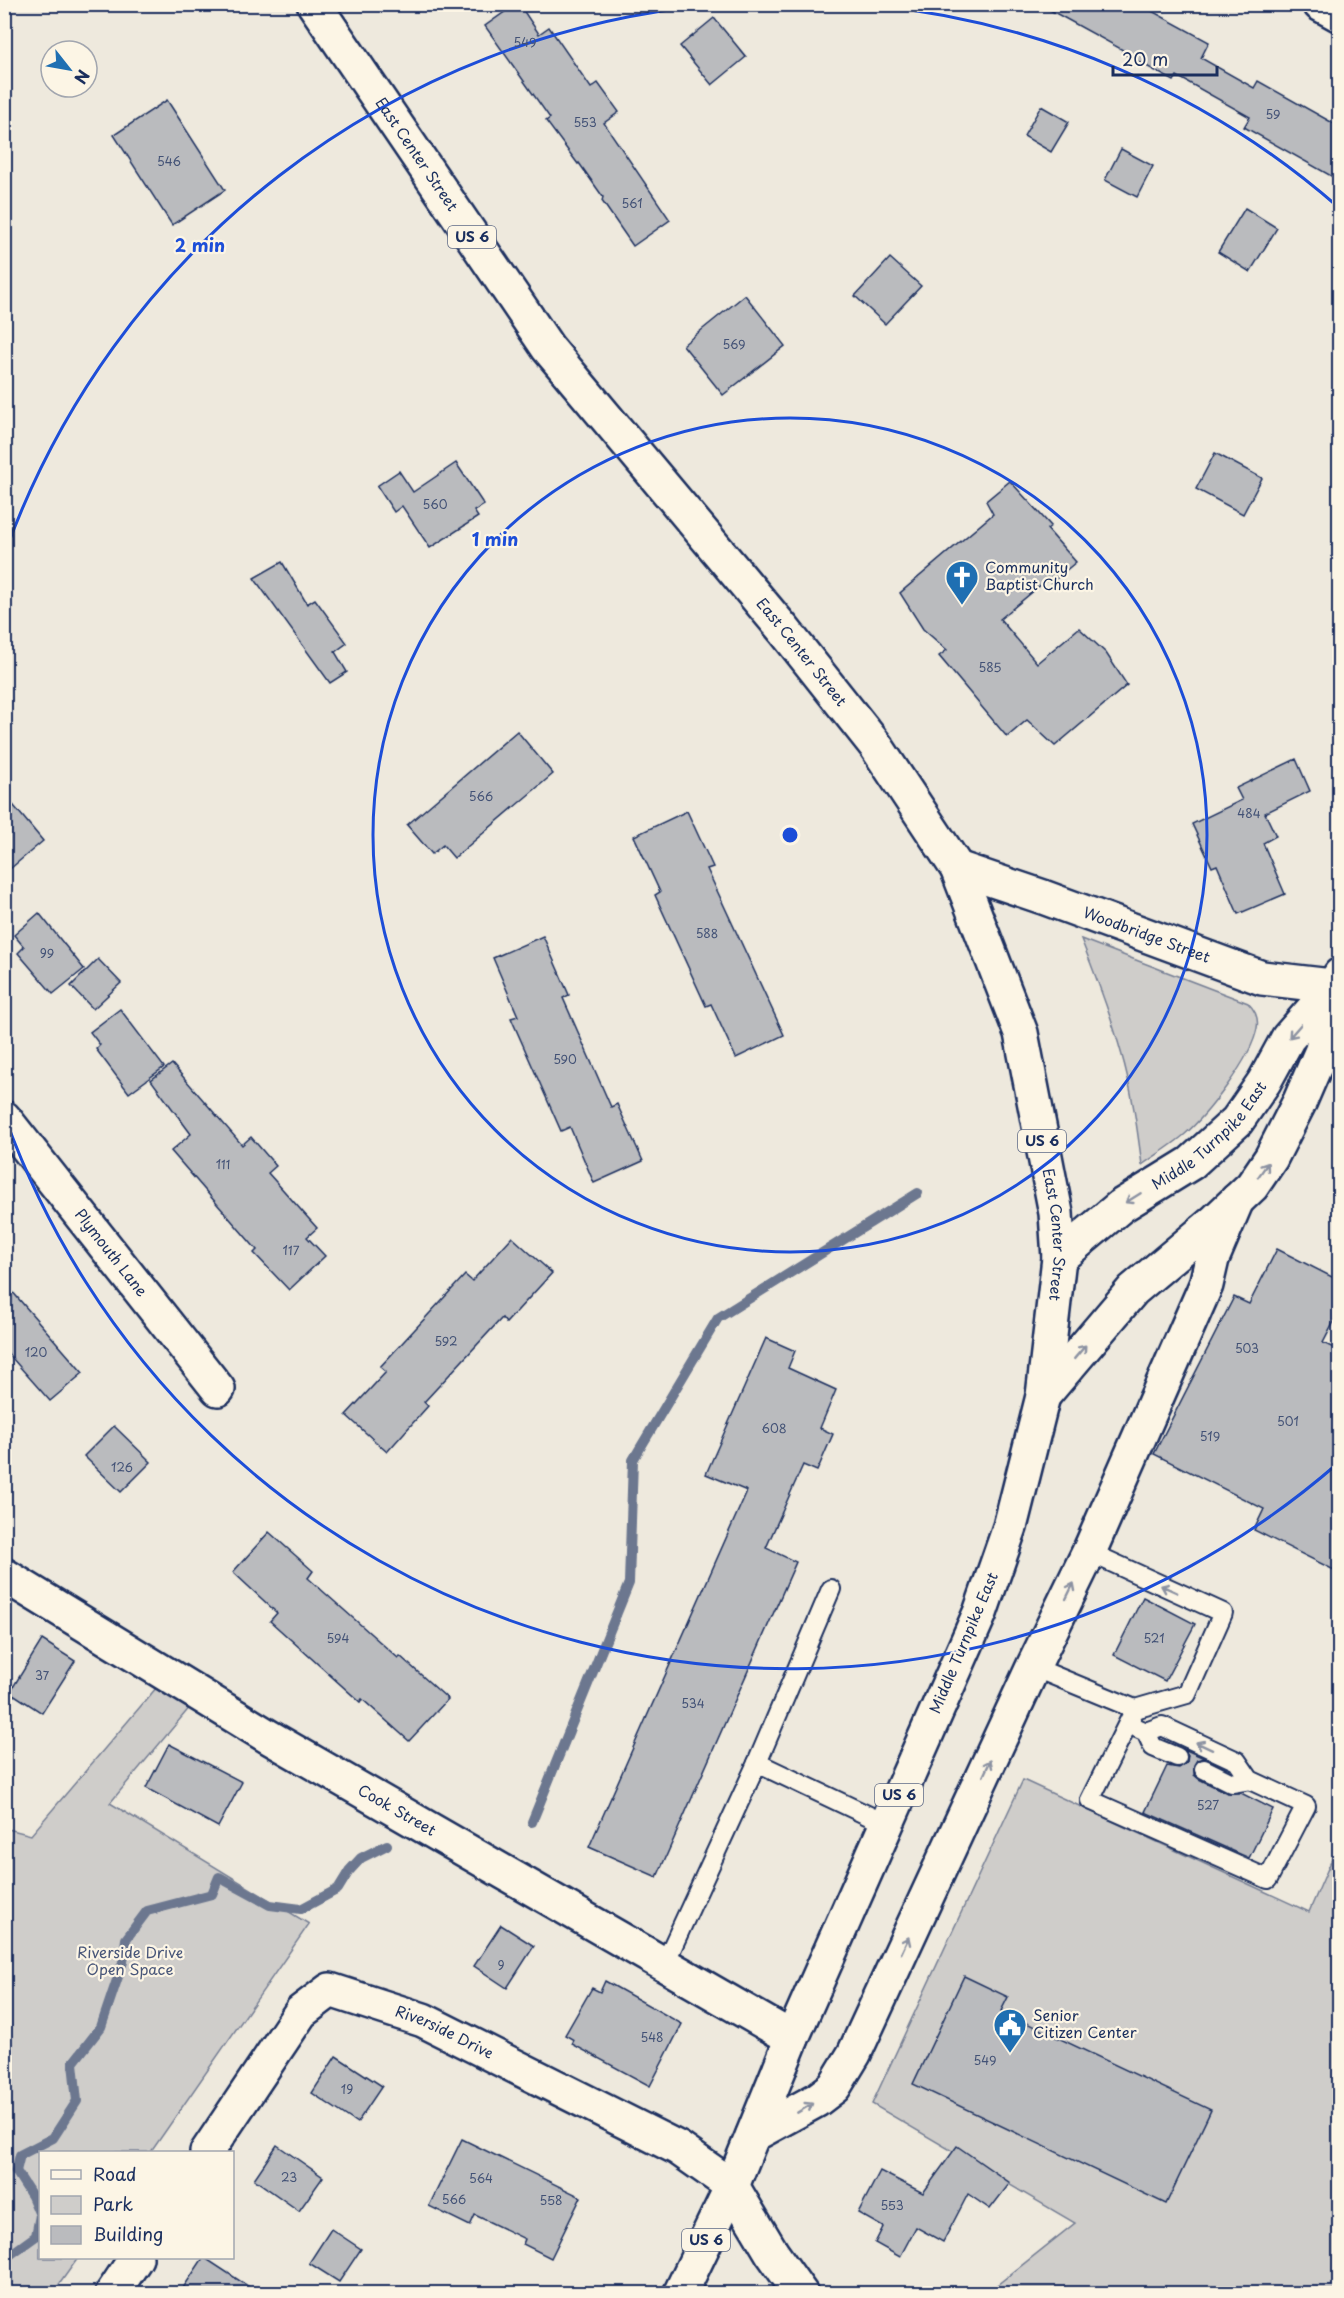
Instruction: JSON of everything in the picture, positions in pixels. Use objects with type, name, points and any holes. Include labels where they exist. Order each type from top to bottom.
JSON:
[{"type":"main road","name":"East Center Street","points":[[314,4],[548,348],[784,630],[876,746],[957,868],[1021,1033],[1056,1213],[1059,1258],[1043,1396]]},
{"type":"main road","points":[[1320,4],[1340,15]]},
{"type":"main road","name":"Woodbridge Street","points":[[957,868],[1044,897],[1262,978],[1338,983]]},
{"type":"main road","name":"Middle Turnpike East","points":[[680,2294],[732,2186],[792,2038],[980,1613],[1010,1527],[1043,1396],[1133,1290],[1252,1186],[1271,1158],[1300,1101],[1322,1050],[1338,983]]},
{"type":"main road","name":"Middle Turnpike East","points":[[1059,1258],[1121,1206],[1191,1162],[1237,1120],[1264,1082],[1288,1038],[1338,983]]},
{"type":"main road","name":"Plymouth Lane","points":[[4,1118],[218,1389]]},
{"type":"main road","name":"Middle Turnpike East","points":[[753,2135],[817,2100],[834,2087],[855,2054],[1033,1666],[1089,1552],[1206,1285],[1212,1259],[1236,1200]]},
{"type":"main road","name":"Cook Street","points":[[4,1575],[269,1737],[792,2038]]},
{"type":"main road","name":"Riverside Drive","points":[[208,2151],[301,2012],[330,1990],[423,2020],[678,2148],[732,2186]]},
{"type":"main road","points":[[732,2186],[771,2253],[801,2294]]},
{"type":"main road","points":[[112,2294],[135,2259]]},
{"type":"lane","points":[[1089,1552],[1223,1613],[1187,1694],[1131,1717],[1090,1800],[1268,1879],[1305,1806],[1250,1780],[1237,1761],[1161,1726],[1146,1732]]},
{"type":"lane","points":[[664,1965],[757,1763],[831,1589]]},
{"type":"lane","points":[[1033,1666],[1131,1717],[1146,1732],[1153,1747],[1177,1757]]},
{"type":"lane","points":[[757,1763],[886,1824]]},
{"type":"lane","points":[[1204,1769],[1232,1783],[1250,1780]]},
{"type":"green space","points":[[1081,939],[1248,1003],[1257,1018],[1257,1028],[1247,1055],[1216,1100],[1184,1135],[1142,1165],[1125,1066],[1117,1037]]},
{"type":"green space","name":"Riverside Drive Open Space","points":[[163,1680],[196,1700],[110,1803],[309,1924],[152,2151],[39,2151],[39,2259],[77,2259],[53,2293],[5,2293],[4,1828],[31,1835]]},
{"type":"green space","points":[[1023,1780],[1309,1912],[1339,1843],[1339,2293],[987,2293],[1075,2223],[872,2104]]},
{"type":"building","points":[[519,4],[539,34],[549,27],[591,88],[598,83],[619,112],[604,123],[670,220],[633,246],[602,201],[603,197],[546,121],[550,118],[485,26]]},
{"type":"building","points":[[1039,4],[1139,4],[1209,42],[1201,58],[1254,88],[1258,81],[1340,127],[1340,181],[1244,127],[1250,117],[1177,76],[1174,81]]},
{"type":"building","points":[[714,18],[746,57],[712,85],[680,46]]},
{"type":"building","points":[[167,100],[225,190],[172,225],[114,135]]},
{"type":"building","points":[[1041,106],[1069,122],[1051,152],[1024,136]]},
{"type":"building","points":[[1121,149],[1153,166],[1137,197],[1105,180]]},
{"type":"building","points":[[1245,208],[1277,228],[1250,272],[1218,252]]},
{"type":"building","points":[[890,258],[921,286],[885,324],[855,296]]},
{"type":"building","points":[[745,295],[785,346],[723,395],[683,345]]},
{"type":"building","points":[[1215,453],[1262,478],[1243,514],[1196,489]]},
{"type":"building","points":[[456,463],[484,505],[474,511],[478,517],[430,548],[402,506],[394,512],[377,486],[399,471],[413,492]]},
{"type":"building","name":"Community Baptist Church","points":[[1010,481],[1051,526],[1047,529],[1076,562],[1051,583],[1048,579],[1000,619],[1037,663],[1079,628],[1106,653],[1127,685],[1055,746],[1027,720],[1007,737],[939,656],[947,650],[923,629],[900,593],[993,514],[986,501]]},
{"type":"building","points":[[282,562],[307,604],[315,599],[347,643],[335,652],[347,672],[330,683],[254,578]]},
{"type":"building","points":[[517,731],[553,774],[454,858],[443,845],[432,854],[407,825]]},
{"type":"building","points":[[1296,759],[1310,791],[1265,813],[1276,836],[1263,843],[1285,894],[1238,914],[1217,865],[1212,867],[1192,824],[1242,800],[1236,788]]},
{"type":"building","points":[[4,794],[43,841],[4,874]]},
{"type":"building","points":[[687,811],[713,867],[707,869],[784,1035],[736,1058],[711,1004],[706,1006],[655,895],[660,892],[634,836]]},
{"type":"building","points":[[39,913],[84,969],[53,994],[18,953],[24,947],[14,935]]},
{"type":"building","points":[[543,936],[569,995],[563,998],[611,1107],[617,1104],[643,1161],[594,1183],[570,1127],[561,1131],[511,1018],[518,1016],[493,958]]},
{"type":"building","points":[[98,959],[121,983],[93,1009],[71,986]]},
{"type":"building","points":[[120,1009],[164,1067],[129,1093],[96,1049],[100,1045],[90,1032]]},
{"type":"building","points":[[172,1064],[242,1145],[251,1137],[276,1166],[268,1173],[317,1228],[307,1237],[325,1256],[289,1290],[254,1253],[257,1250],[171,1151],[191,1134],[151,1080]]},
{"type":"building","points":[[512,1237],[552,1273],[506,1323],[502,1318],[424,1402],[428,1406],[387,1452],[346,1415],[386,1372],[380,1367],[465,1275],[472,1281]]},
{"type":"building","points":[[1277,1249],[1340,1281],[1340,1310],[1323,1343],[1340,1351],[1340,1573],[1254,1530],[1264,1509],[1154,1454],[1234,1297],[1249,1304]]},
{"type":"building","points":[[4,1282],[83,1373],[50,1401],[4,1349]]},
{"type":"building","points":[[766,1338],[795,1351],[788,1368],[836,1390],[820,1428],[833,1434],[817,1471],[803,1465],[766,1548],[796,1562],[657,1877],[589,1847],[747,1491],[706,1474]]},
{"type":"building","points":[[114,1426],[151,1462],[121,1492],[84,1456]]},
{"type":"building","points":[[269,1532],[313,1571],[308,1578],[448,1699],[409,1741],[362,1699],[360,1702],[270,1621],[277,1613],[233,1572]]},
{"type":"building","points":[[1143,1597],[1195,1624],[1165,1681],[1114,1655]]},
{"type":"building","points":[[42,1640],[75,1661],[42,1713],[10,1692]]},
{"type":"building","points":[[169,1744],[242,1782],[218,1827],[146,1788]]},
{"type":"building","points":[[1184,1749],[1204,1758],[1197,1760],[1194,1765],[1194,1775],[1199,1779],[1227,1793],[1241,1793],[1273,1809],[1249,1858],[1145,1812],[1167,1766],[1179,1768],[1187,1762],[1188,1755]]},
{"type":"building","points":[[501,1925],[534,1946],[507,1988],[474,1966]]},
{"type":"building","name":"Senior Citizen Center","points":[[964,1976],[1008,1997],[1001,2011],[1211,2110],[1166,2204],[913,2084]]},
{"type":"building","points":[[605,1981],[682,2024],[650,2086],[572,2044],[574,2040],[565,2035],[592,1988],[600,1992]]},
{"type":"building","points":[[336,2056],[382,2086],[357,2123],[312,2093]]},
{"type":"building","points":[[462,2139],[581,2197],[551,2258],[523,2244],[525,2239],[475,2215],[470,2226],[429,2206]]},
{"type":"building","points":[[277,2145],[323,2177],[299,2211],[254,2179]]},
{"type":"building","points":[[957,2146],[1010,2183],[990,2209],[968,2194],[943,2242],[916,2227],[900,2257],[875,2243],[883,2227],[858,2213],[880,2171],[923,2193]]},
{"type":"building","points":[[331,2229],[361,2249],[339,2282],[309,2263]]},
{"type":"building","points":[[202,2259],[207,2259],[260,2294],[179,2294]]},
{"type":"waterway","points":[[532,1822],[629,1583],[633,1460],[718,1318],[918,1193]]},
{"type":"waterway","points":[[39,2213],[32,2196],[16,2171],[20,2155],[53,2138],[77,2101],[73,2063],[101,2027],[123,1962],[126,1939],[147,1911],[212,1894],[219,1877],[270,1905],[301,1909],[338,1889],[349,1871],[361,1858],[387,1845]]},
{"type":"waterway","points":[[4,2257],[36,2236],[39,2220]]},
{"type":"place","name":"Community Baptist Church","points":[[962,606]]},
{"type":"place","name":"Senior Citizen Center","points":[[1010,2054]]}]
